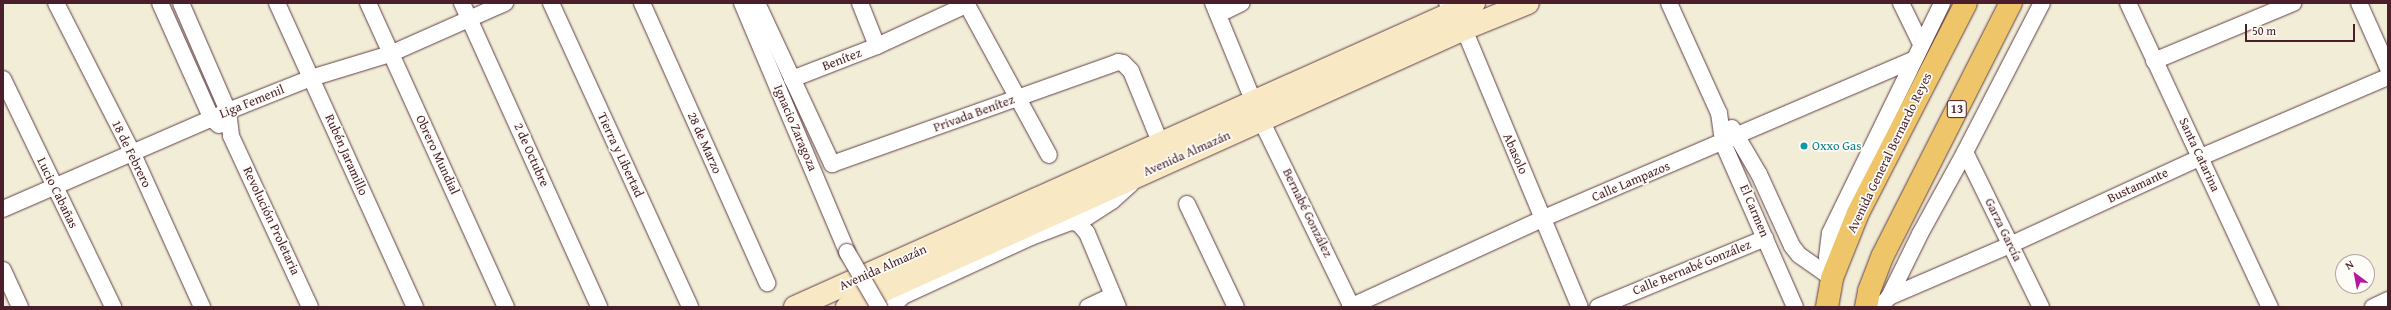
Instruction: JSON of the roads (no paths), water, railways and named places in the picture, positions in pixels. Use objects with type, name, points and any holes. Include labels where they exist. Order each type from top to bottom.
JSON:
[{"type":"main road","name":"Avenida Almazán","points":[[847,307],[1144,173],[1257,110],[1454,15],[1474,3]]},
{"type":"main road","name":"Avenida Almazán","points":[[1454,15],[1528,3]]},
{"type":"main road","name":"Avenida General Bernardo Reyes","points":[[1827,307],[1833,276],[1858,213],[1966,3]]},
{"type":"main road","name":"13","points":[[1866,307],[1869,291],[1882,257],[2011,3]]},
{"type":"main road","name":"Avenida Almazán","points":[[795,307],[1160,142],[1257,110]]},
{"type":"street","name":"18 de Febrero","points":[[56,3],[132,154],[202,307]]},
{"type":"street","name":"Revolución Proletaria","points":[[160,3],[212,119],[231,136]]},
{"type":"street","name":"Revolución Proletaria","points":[[181,3],[228,111],[231,136],[310,307]]},
{"type":"street","name":"Rubén Jaramillo","points":[[277,3],[415,307]]},
{"type":"street","name":"Obrero Mundial","points":[[368,3],[506,307]]},
{"type":"street","name":"2 de Octubre","points":[[462,3],[599,307]]},
{"type":"street","name":"Liga Femenil","points":[[3,209],[55,189],[228,111],[311,78],[390,54],[504,3]]},
{"type":"street","name":"Tierra y Libertad","points":[[550,3],[690,307]]},
{"type":"street","name":"28 de Marzo","points":[[642,3],[767,283]]},
{"type":"street","name":"Ignacio Zaragoza","points":[[742,3],[847,252],[879,307]]},
{"type":"street","points":[[757,3],[792,79]]},
{"type":"street","points":[[860,3],[877,46]]},
{"type":"street","points":[[1242,3],[1216,8],[1257,110]]},
{"type":"street","name":"El Carmen","points":[[1669,3],[1719,113],[1739,136],[1792,246],[1804,258],[1833,276]]},
{"type":"street","points":[[1901,3],[1921,44]]},
{"type":"street","points":[[1833,276],[1827,258],[1830,233],[1942,3]]},
{"type":"street","points":[[1885,302],[1920,234],[1966,152],[2042,3]]},
{"type":"street","name":"Santa Catarina","points":[[2128,3],[2270,307]]},
{"type":"street","points":[[2154,61],[2293,3]]},
{"type":"street","points":[[2359,3],[2388,68]]},
{"type":"street","points":[[966,4],[1049,154]]},
{"type":"street","name":"Benítez","points":[[792,79],[877,46],[966,4]]},
{"type":"street","name":"Abasolo","points":[[1454,15],[1544,218],[1580,307]]},
{"type":"street","name":"Calle Lampazos","points":[[1351,307],[1544,218],[1723,143],[1913,60]]},
{"type":"street","name":"Privada Benítez","points":[[792,79],[832,164],[1019,98],[1111,63],[1123,63],[1131,71],[1160,142]]},
{"type":"street","name":"Bustamante","points":[[1885,302],[2201,157],[2388,77]]},
{"type":"street","name":"Lucio Cabañas","points":[[3,79],[113,307]]},
{"type":"street","name":"Bernabé González","points":[[1257,110],[1351,307]]},
{"type":"street","name":"El Carmen","points":[[1719,113],[1723,143],[1795,307]]},
{"type":"street","name":"Garza García","points":[[1966,152],[2041,307]]},
{"type":"street","points":[[1082,228],[1144,173]]},
{"type":"street","points":[[1188,204],[1236,307]]},
{"type":"street","points":[[892,307],[903,296],[1031,237],[1071,222],[1082,228],[1115,301],[1088,307]]},
{"type":"street","name":"Calle Bernabé González","points":[[1598,307],[1765,238]]},
{"type":"street","points":[[3,270],[20,307]]},
{"type":"street","points":[[2373,307],[2388,300]]},
{"type":"place","name":"Oxxo Gas","points":[[1804,146]]}]
